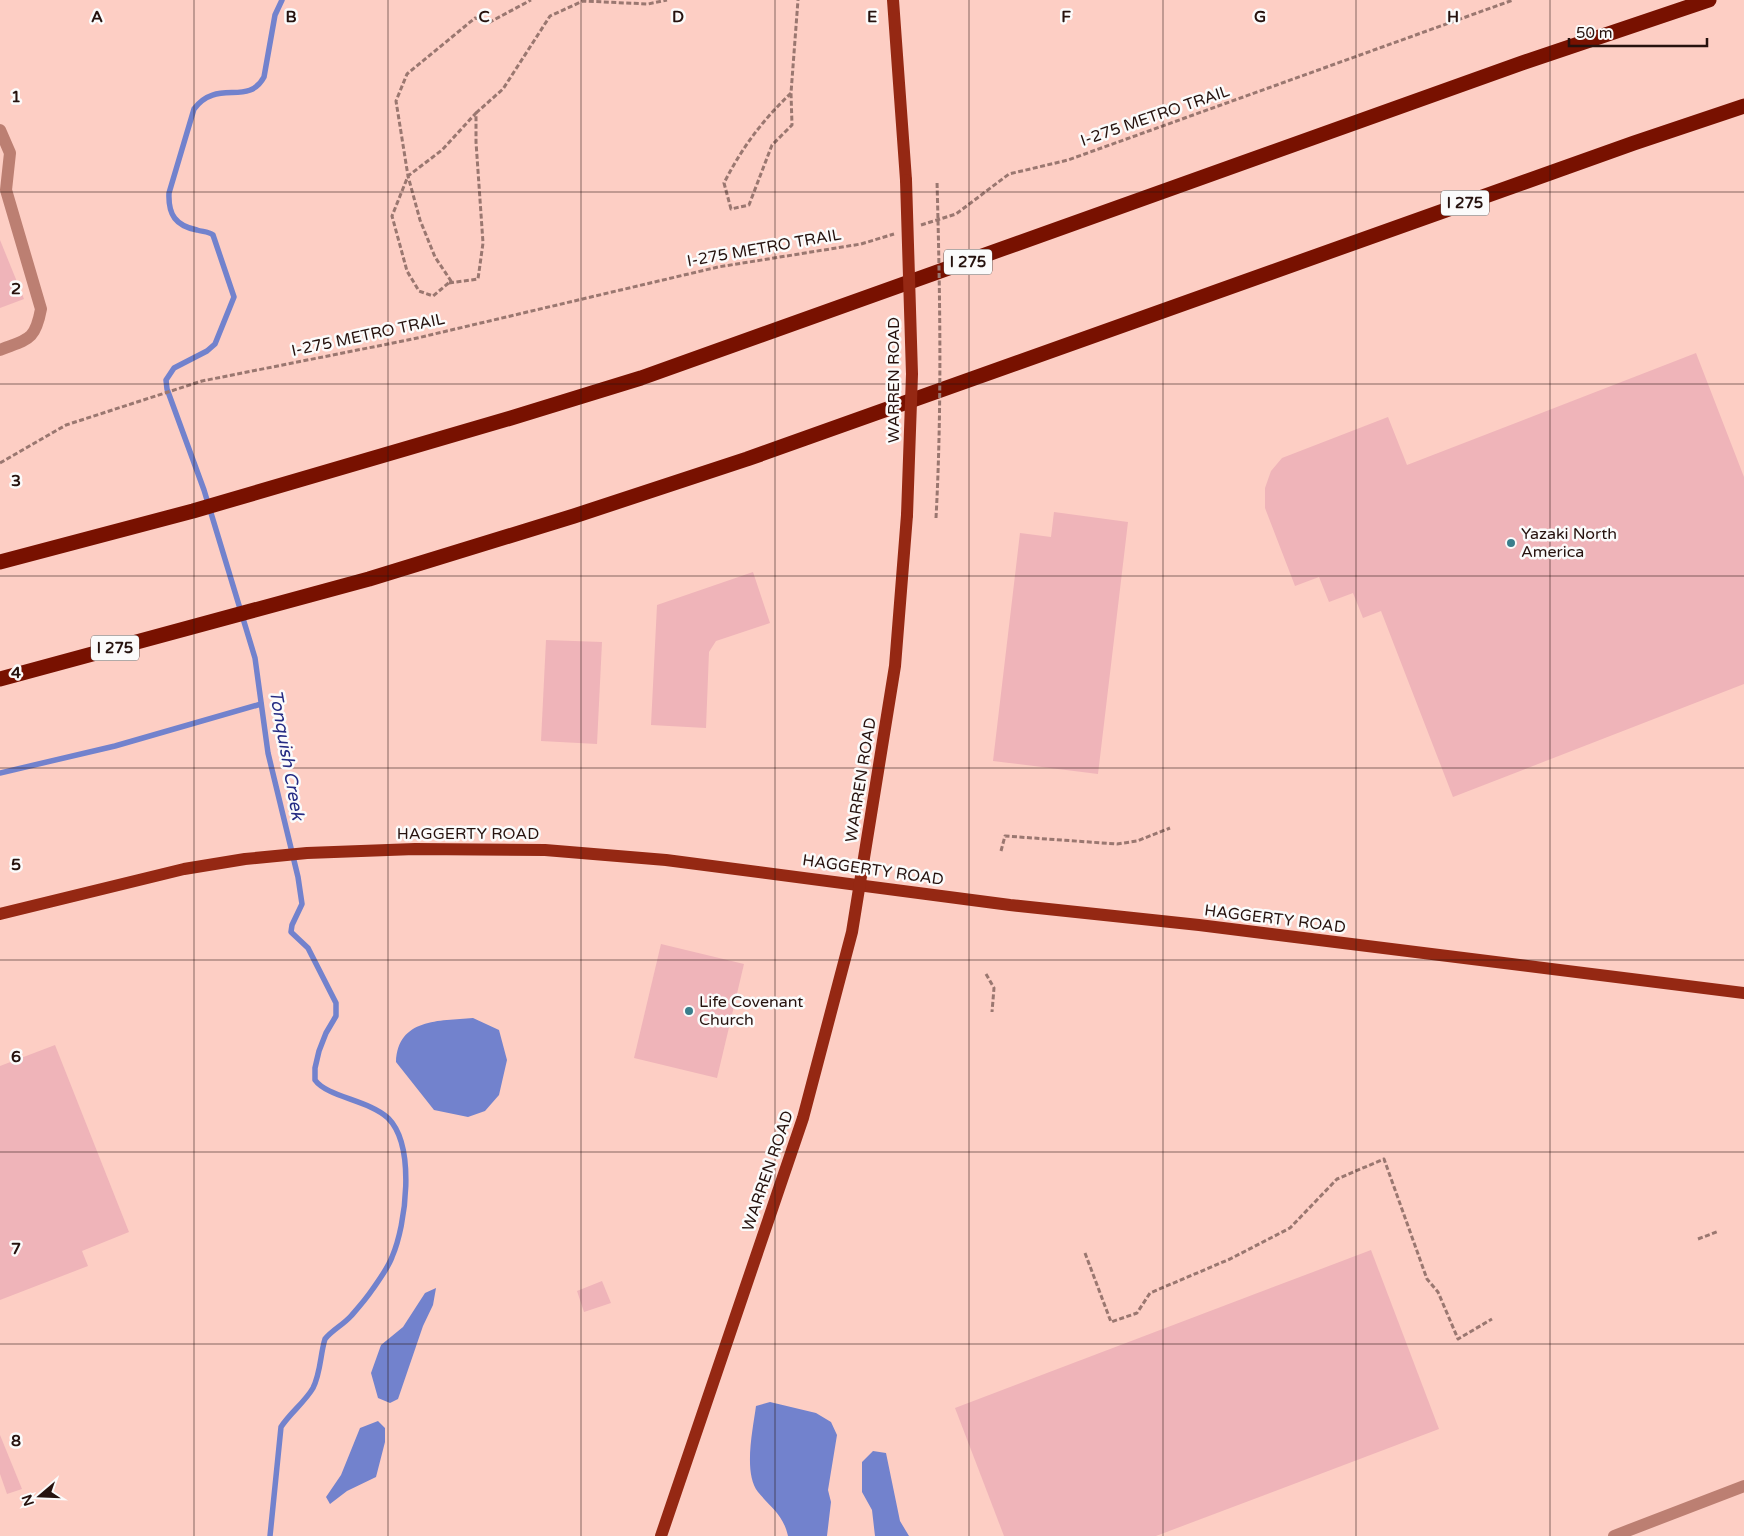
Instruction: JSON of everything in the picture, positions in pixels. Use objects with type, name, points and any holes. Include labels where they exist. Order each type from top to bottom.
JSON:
[{"type":"highway","name":"I 275","points":[[0,562],[220,503],[641,378],[1522,63],[1709,0]]},
{"type":"highway","name":"I 275","points":[[0,679],[369,579],[574,516],[747,459],[1625,146],[1744,106]]},
{"type":"main road","name":"WARREN ROAD","points":[[661,1536],[809,1100],[852,932],[895,666],[908,515],[912,374],[906,180],[893,0]]},
{"type":"main road","name":"HAGGERTY ROAD","points":[[0,914],[184,869],[279,856],[307,853],[415,849],[545,850],[666,860],[1010,905],[1199,925],[1744,993]]},
{"type":"street","points":[[0,130],[10,153],[6,190],[42,309],[37,329],[29,339],[0,350]]},
{"type":"street","points":[[1614,1536],[1744,1486]]},
{"type":"path","points":[[449,283],[451,281],[435,257],[420,220],[408,176],[396,101],[407,74],[475,18],[490,22],[531,0]]},
{"type":"path","points":[[476,113],[476,142],[483,243],[478,279],[449,283],[433,296],[419,291],[407,270],[392,216],[408,176],[442,150],[476,113],[503,88],[550,16],[583,1],[648,4],[667,0]]},
{"type":"path","points":[[791,93],[764,120],[739,154],[724,183],[731,209],[749,205],[772,145],[792,125],[791,93],[798,0]]},
{"type":"path","name":"I-275 METRO TRAIL","points":[[918,226],[956,214],[1009,174],[1068,160],[1514,0]]},
{"type":"path","points":[[936,518],[939,454],[940,298],[937,181]]},
{"type":"path","name":"I-275 METRO TRAIL","points":[[0,463],[66,425],[202,381],[413,340],[718,267],[861,244],[899,232]]},
{"type":"path","points":[[1001,851],[1005,836],[1117,844],[1137,841],[1170,828]]},
{"type":"path","points":[[986,974],[994,988],[992,1012]]},
{"type":"path","points":[[1085,1253],[1111,1322],[1136,1313],[1150,1293],[1230,1259],[1290,1228],[1338,1179],[1384,1159],[1427,1279],[1438,1292],[1458,1339],[1492,1320]]},
{"type":"path","points":[[1698,1239],[1718,1231]]},
{"type":"water","points":[[473,1018],[499,1030],[507,1060],[499,1095],[485,1111],[468,1117],[434,1110],[396,1062],[398,1048],[404,1037],[422,1025],[447,1020]]},
{"type":"water","points":[[436,1288],[433,1305],[423,1326],[398,1399],[390,1403],[378,1398],[371,1373],[381,1345],[403,1327],[425,1293]]},
{"type":"water","points":[[770,1402],[816,1413],[831,1422],[837,1435],[828,1490],[831,1502],[827,1536],[788,1536],[780,1517],[753,1484],[750,1450],[756,1406]]},
{"type":"water","points":[[378,1421],[385,1428],[385,1442],[376,1477],[347,1491],[330,1504],[326,1497],[341,1475],[360,1428]]},
{"type":"water","points":[[873,1451],[886,1453],[900,1521],[909,1536],[875,1536],[872,1510],[862,1492],[862,1462]]},
{"type":"building","points":[[0,240],[24,299],[0,308]]},
{"type":"building","name":"Yazaki North America","points":[[1696,353],[1744,477],[1744,684],[1453,797],[1381,611],[1363,618],[1353,593],[1329,602],[1319,577],[1295,586],[1265,508],[1265,488],[1271,471],[1282,458],[1388,417],[1407,465]]},
{"type":"building","points":[[1054,512],[1128,522],[1098,774],[993,761],[1020,533],[1051,537]]},
{"type":"building","points":[[753,572],[770,623],[716,641],[709,652],[706,728],[651,725],[657,605]]},
{"type":"building","points":[[546,640],[602,642],[597,744],[541,741]]},
{"type":"building","name":"Life Covenant Church","points":[[661,944],[744,964],[717,1078],[634,1058]]},
{"type":"building","points":[[55,1045],[129,1232],[82,1251],[88,1266],[0,1300],[0,1066]]},
{"type":"building","points":[[1371,1250],[1439,1429],[1156,1536],[1004,1536],[955,1408]]},
{"type":"building","points":[[602,1281],[611,1303],[584,1312],[577,1291]]},
{"type":"building","points":[[0,1435],[22,1489],[7,1494],[0,1474]]},
{"type":"waterway","name":"Tonquish Creek","points":[[270,1536],[281,1427],[313,1388],[318,1376],[325,1339],[359,1307],[388,1265],[397,1243],[401,1226],[406,1186],[402,1147],[397,1131],[388,1118],[370,1107],[329,1091],[315,1080],[315,1068],[319,1051],[326,1033],[336,1016],[336,1003],[308,948],[291,932],[292,925],[302,904],[298,877],[268,753],[255,658],[204,490],[167,389],[166,380],[174,368],[207,351],[215,344],[234,297],[213,235],[184,226],[175,218],[170,208],[169,193],[194,109],[203,100],[212,95],[241,92],[257,86],[264,77],[275,15],[282,0]]},
{"type":"waterway","points":[[0,773],[115,746],[261,704]]},
{"type":"place","name":"Yazaki North America","points":[[1511,543]]},
{"type":"place","name":"Life Covenant Church","points":[[689,1011]]}]
